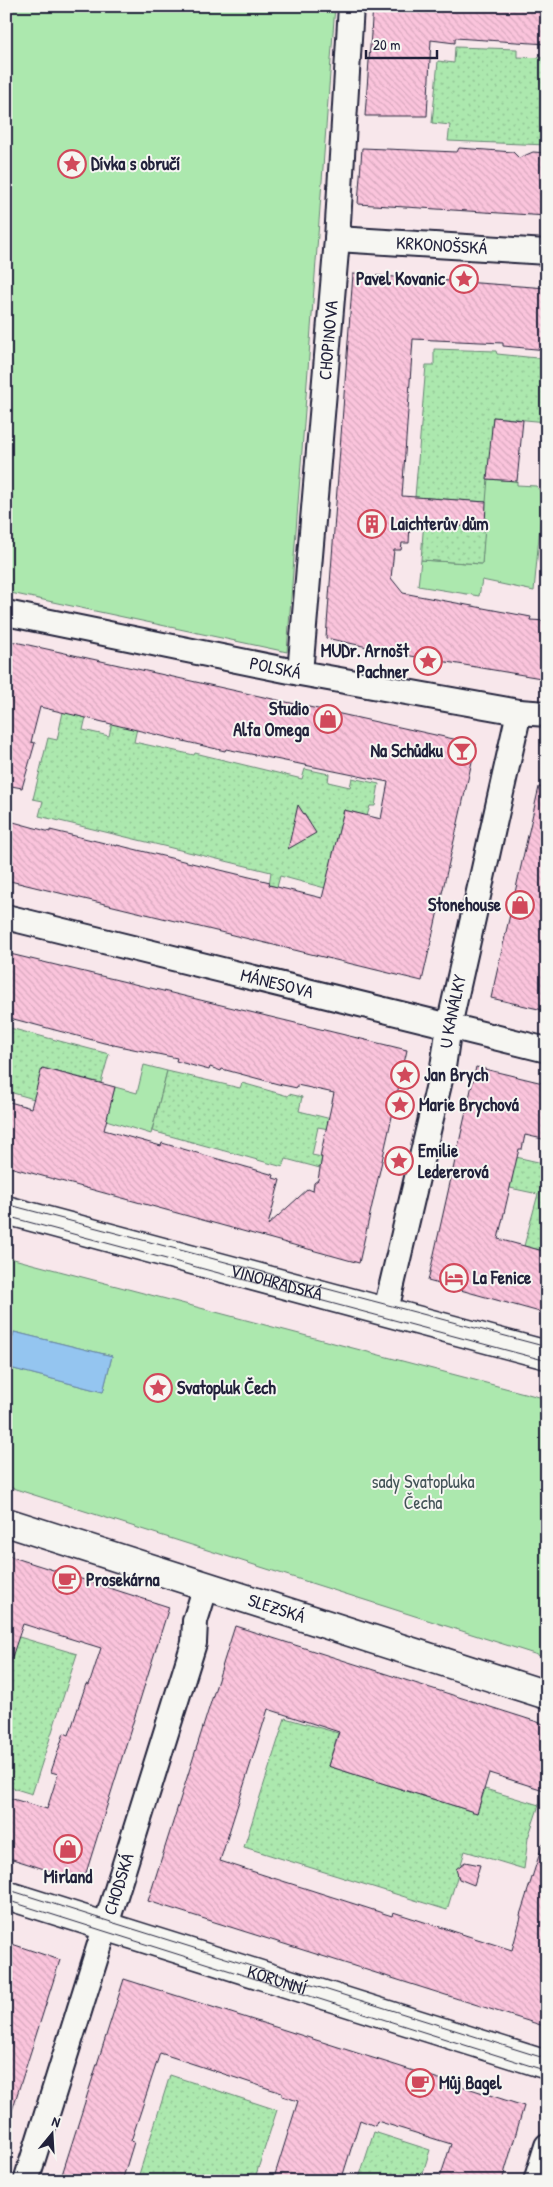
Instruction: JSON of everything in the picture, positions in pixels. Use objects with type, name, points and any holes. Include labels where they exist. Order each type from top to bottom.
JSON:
[{"type":"street","name":"CHOPINOVA","points":[[300,674],[337,238],[351,6]]},
{"type":"street","name":"KRKONOŠSKÁ","points":[[337,238],[547,252]]},
{"type":"street","name":"POLSKÁ","points":[[6,613],[300,674],[519,712],[547,714]]},
{"type":"street","name":"U KANÁLKY","points":[[386,1310],[443,1067],[449,1026],[519,712]]},
{"type":"street","name":"MÁNESOVA","points":[[6,917],[547,1050]]},
{"type":"street","name":"VINOHRADSKÁ","points":[[6,1210],[547,1354]]},
{"type":"street","name":"SLEZSKÁ","points":[[6,1522],[547,1695]]},
{"type":"street","name":"CHODSKÁ","points":[[26,2181],[194,1643],[194,1621],[206,1586]]},
{"type":"street","name":"KORUNNÍ","points":[[6,1895],[547,2065]]},
{"type":"street","points":[[536,2181],[547,2146]]},
{"type":"green space","points":[[6,6],[335,6],[287,652],[6,592]]},
{"type":"green space","points":[[455,47],[517,49],[517,57],[547,58],[547,145],[448,141],[450,125],[432,123],[438,61],[454,63]]},
{"type":"green space","points":[[434,349],[496,351],[497,354],[547,359],[547,422],[493,417],[486,502],[415,497],[426,365],[434,365]]},
{"type":"green space","points":[[487,479],[517,481],[517,485],[536,486],[543,494],[534,591],[482,580],[479,596],[418,586],[421,560],[482,564]]},
{"type":"green space","points":[[424,519],[429,525],[485,527],[482,564],[421,560]]},
{"type":"green space","points":[[63,712],[86,717],[83,730],[109,736],[112,722],[137,728],[134,742],[194,755],[195,753],[302,779],[305,769],[329,774],[328,782],[350,787],[352,778],[379,784],[375,806],[370,806],[367,816],[344,810],[325,888],[280,876],[277,887],[269,885],[271,872],[39,816],[43,801],[33,799],[48,738],[57,740]],"holes":[[[296,813],[305,815],[310,823],[307,838]]]},
{"type":"green space","points":[[6,1027],[109,1054],[101,1083],[43,1068],[34,1099],[6,1091]]},
{"type":"green space","points":[[144,1065],[167,1071],[151,1134],[106,1120],[115,1087],[137,1093]]},
{"type":"green space","points":[[167,1071],[240,1088],[242,1083],[288,1096],[289,1094],[302,1097],[299,1111],[331,1119],[329,1129],[318,1127],[312,1155],[322,1157],[320,1168],[286,1159],[283,1167],[152,1131]]},
{"type":"green space","points":[[516,1157],[547,1164],[547,1252],[524,1246],[538,1194],[510,1188]]},
{"type":"green space","name":"sady Svatopluka Čecha","points":[[6,1257],[547,1399],[547,1658],[6,1486],[6,1367],[103,1392],[112,1356],[14,1332],[6,1362]]},
{"type":"green space","points":[[19,1637],[77,1654],[32,1794],[6,1786],[6,1660]]},
{"type":"green space","points":[[285,1718],[338,1733],[328,1766],[477,1813],[485,1789],[539,1805],[528,1838],[524,1869],[465,1851],[447,1910],[244,1847]]},
{"type":"green space","points":[[170,2075],[277,2110],[254,2181],[137,2181]]},
{"type":"green space","points":[[374,2132],[430,2150],[421,2179],[426,2181],[358,2181]]},
{"type":"water","points":[[14,1332],[112,1356],[103,1392],[6,1367]]},
{"type":"building","points":[[373,6],[547,6],[547,44],[455,38],[455,43],[431,40],[427,116],[365,116]]},
{"type":"building","points":[[362,148],[457,152],[459,148],[513,152],[519,158],[533,152],[547,153],[547,216],[358,204]]},
{"type":"building","points":[[353,274],[547,288],[547,350],[503,346],[503,343],[413,339],[402,496],[486,502],[485,527],[410,524],[409,543],[402,543],[401,550],[394,550],[391,578],[403,593],[531,617],[530,620],[547,621],[547,679],[405,655],[326,638]]},
{"type":"building","points":[[493,417],[523,420],[517,481],[487,479]]},
{"type":"building","points":[[6,640],[476,744],[422,981],[6,880],[6,820],[50,832],[50,830],[117,845],[270,882],[269,885],[322,898],[344,810],[381,819],[388,782],[226,749],[225,751],[40,707],[31,742],[35,743],[22,788],[6,785]]},
{"type":"building","points":[[539,787],[547,788],[547,1011],[491,998]]},
{"type":"building","points":[[298,805],[316,833],[288,849]]},
{"type":"building","points":[[6,953],[407,1050],[359,1263],[6,1166],[6,1101],[31,1108],[42,1068],[115,1087],[104,1130],[161,1146],[162,1143],[274,1175],[273,1178],[280,1180],[268,1225],[308,1189],[313,1191],[314,1183],[318,1180],[322,1157],[320,1157],[334,1093],[297,1085],[297,1088],[278,1084],[222,1069],[221,1071],[210,1067],[209,1070],[176,1061],[177,1058],[104,1043],[6,1017]]},
{"type":"building","points":[[476,1067],[547,1084],[547,1140],[525,1135],[522,1149],[519,1149],[498,1239],[547,1252],[547,1314],[428,1281]]},
{"type":"building","points":[[6,1555],[169,1607],[86,1873],[76,1879],[6,1857],[6,1797],[47,1809],[58,1774],[51,1772],[64,1733],[69,1735],[86,1684],[89,1685],[101,1648],[23,1624],[10,1663],[6,1662]]},
{"type":"building","points":[[235,1626],[547,1725],[547,1791],[489,1773],[477,1813],[328,1766],[339,1732],[268,1709],[220,1861],[392,1916],[393,1912],[512,1950],[520,1915],[543,1843],[547,1844],[547,2027],[148,1901]]},
{"type":"building","points":[[465,1862],[480,1865],[474,1885],[459,1879],[456,1869]]},
{"type":"building","points":[[6,1942],[60,1960],[10,2117],[6,2116]]},
{"type":"building","points":[[124,1979],[524,2106],[502,2181],[439,2181],[451,2144],[377,2121],[375,2126],[360,2120],[341,2181],[273,2181],[298,2101],[282,2096],[282,2093],[160,2053],[131,2141],[134,2142],[122,2181],[60,2181]]},
{"type":"tram line","points":[[6,1204],[547,1347]]},
{"type":"tram line","points":[[6,1216],[547,1361]]},
{"type":"tram line","points":[[6,1889],[547,2059]]},
{"type":"tram line","points":[[6,1900],[547,2071]]},
{"type":"place","name":"Dívka s obručí","points":[[72,164]]},
{"type":"place","name":"Pavel Kovanic","points":[[464,279]]},
{"type":"place","name":"Laichterův dům","points":[[372,524]]},
{"type":"place","name":"MUDr. Arnošt Pachner","points":[[428,661]]},
{"type":"place","name":"Studio Alfa Omega","points":[[328,719]]},
{"type":"place","name":"Na Schůdku","points":[[462,751]]},
{"type":"place","name":"Stonehouse","points":[[520,905]]},
{"type":"place","name":"Jan Brych","points":[[405,1075]]},
{"type":"place","name":"Marie Brychová","points":[[400,1105]]},
{"type":"place","name":"Emilie Ledererová","points":[[399,1161]]},
{"type":"place","name":"La Fenice","points":[[454,1278]]},
{"type":"place","name":"Svatopluk Čech","points":[[158,1388]]},
{"type":"place","name":"Prosekárna","points":[[67,1580]]},
{"type":"place","name":"Mirland","points":[[68,1849]]},
{"type":"place","name":"Můj Bagel","points":[[420,2083]]}]
